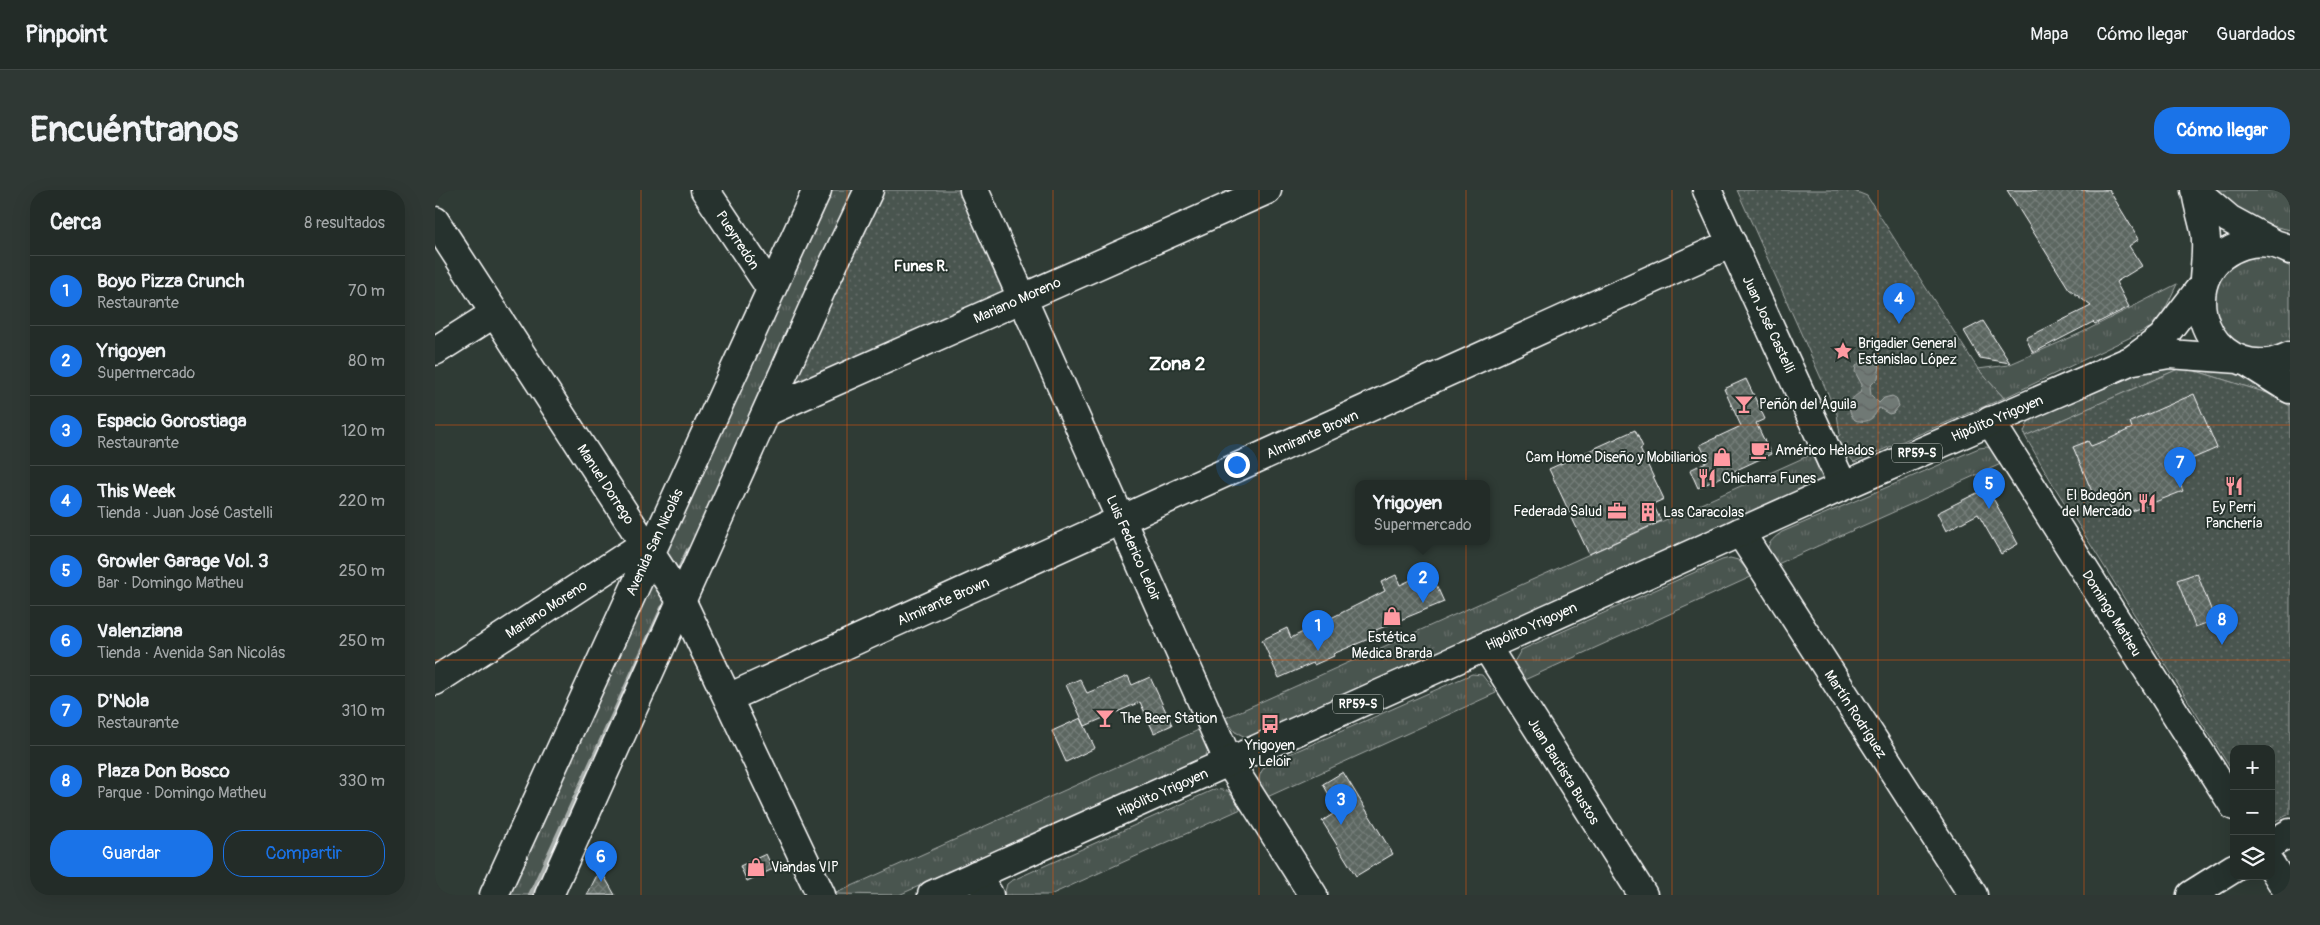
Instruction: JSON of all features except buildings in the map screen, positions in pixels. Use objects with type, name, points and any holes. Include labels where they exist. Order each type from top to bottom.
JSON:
[{"type":"street","name":"Pueyrredón","points":[[705,190],[771,289]]},
{"type":"street","name":"Avenida San Nicolás","points":[[494,895],[651,544],[817,190]]},
{"type":"street","points":[[549,895],[822,288],[869,190]]},
{"type":"street","name":"Luis Federico Leloir","points":[[974,190],[1229,762],[1313,895]]},
{"type":"street","name":"Mariano Moreno","points":[[768,411],[1267,190]]},
{"type":"street","name":"Juan José Castelli","points":[[1707,190],[1843,486]]},
{"type":"street","points":[[2195,191],[2229,219],[2283,246]]},
{"type":"street","points":[[2195,191],[2198,210],[2205,230],[2206,248],[2200,308],[2206,330],[2220,348],[2243,361]]},
{"type":"street","name":"Manuel Dorrego","points":[[435,221],[651,544],[682,602],[821,895]]},
{"type":"street","name":"RP59-S","points":[[2203,282],[2216,261],[2232,248],[2252,242],[2283,246]]},
{"type":"street","name":"Almirante Brown","points":[[728,698],[1732,243]]},
{"type":"street","name":"Hipólito Yrigoyen","points":[[932,895],[982,885],[1229,762],[1843,486],[2132,360],[2162,338],[2203,282]]},
{"type":"street","points":[[435,351],[495,313]]},
{"type":"street","name":"Hipólito Yrigoyen","points":[[2132,360],[2169,354],[2269,363],[2290,356]]},
{"type":"street","name":"RP59-S","points":[[2243,361],[2290,389]]},
{"type":"street","name":"Domingo Matheu","points":[[1991,421],[2230,800]]},
{"type":"street","name":"Martín Rodríguez","points":[[1740,532],[1973,895]]},
{"type":"street","name":"Mariano Moreno","points":[[435,682],[651,544]]},
{"type":"street","name":"Juan Bautista Bustos","points":[[1486,646],[1643,895]]},
{"type":"street","points":[[2275,841],[2290,832]]},
{"type":"street","points":[[2191,895],[2230,871]]},
{"type":"street","points":[[2275,871],[2290,895]]},
{"type":"green space","points":[[822,190],[864,190],[681,578],[660,555]]},
{"type":"green space","points":[[879,190],[966,190],[1006,281],[1004,292],[784,393]]},
{"type":"green space","points":[[1737,190],[1852,190],[1867,196],[1978,369],[2004,398],[1854,462],[1834,439],[1840,435],[1837,414]]},
{"type":"green space","points":[[2206,190],[2290,190],[2290,230],[2243,219]]},
{"type":"green space","points":[[2250,255],[2281,261],[2290,267],[2290,341],[2281,348],[2251,353],[2214,326],[2213,299],[2215,282],[2226,269]]},
{"type":"green space","points":[[2177,284],[2158,324],[2004,398],[1978,369],[2008,365],[2081,333]]},
{"type":"green space","points":[[2205,362],[2253,378],[2290,395],[2290,406],[2267,393],[2183,367],[2025,436],[2024,432],[2029,420],[2138,369]]},
{"type":"green space","points":[[2183,367],[2267,393],[2290,406],[2290,814],[2275,821],[2275,745],[2230,745],[2230,768],[2054,486],[2025,436]]},
{"type":"green space","points":[[1987,447],[1993,450],[2003,463],[1771,567],[1767,556],[1768,547],[1773,539],[1782,532],[1979,448]]},
{"type":"green space","points":[[1812,454],[1823,480],[1250,739],[1235,732],[1225,718]]},
{"type":"green space","points":[[1730,558],[1738,560],[1753,576],[1520,682],[1513,664],[1521,650]]},
{"type":"green space","points":[[650,574],[670,597],[540,895],[499,895]]},
{"type":"green space","points":[[1472,674],[1482,675],[1496,693],[1265,798],[1260,788],[1259,779],[1262,771],[1269,763]]},
{"type":"green space","points":[[1203,728],[1209,747],[1205,758],[899,895],[834,894]]},
{"type":"green space","points":[[1215,789],[1228,791],[1241,809],[1050,895],[1004,895],[1007,884],[1011,881]]},
{"type":"water","points":[[1865,358],[1871,358],[1880,366],[1878,378],[1870,386],[1871,395],[1879,403],[1884,398],[1892,396],[1896,398],[1899,406],[1893,413],[1889,414],[1879,408],[1870,420],[1863,421],[1855,420],[1849,409],[1853,398],[1860,393],[1862,385],[1855,372],[1856,366]]},
{"type":"waterway","points":[[681,567],[689,550]]},
{"type":"waterway","points":[[531,895],[663,608]]},
{"type":"place","name":"This Week","points":[[1899,324]]},
{"type":"place","name":"Brigadier General Estanislao López","points":[[1843,351]]},
{"type":"place","name":"Peñón del Águila","points":[[1744,404]]},
{"type":"place","name":"Américo Helados","points":[[1760,450]]},
{"type":"place","name":"Cam Home Diseño y Mobiliarios","points":[[1722,457]]},
{"type":"place","name":"Chicharra Funes","points":[[1707,478]]},
{"type":"place","name":"Ey Perri Panchería","points":[[2234,486]]},
{"type":"place","name":"D'Nola","points":[[2180,488]]},
{"type":"place","name":"El Bodegón del Mercado","points":[[2147,503]]},
{"type":"place","name":"Growler Garage Vol. 3","points":[[1989,509]]},
{"type":"place","name":"Federada Salud","points":[[1617,511]]},
{"type":"place","name":"Las Caracolas","points":[[1648,512]]},
{"type":"place","name":"Yrigoyen","points":[[1423,603]]},
{"type":"place","name":"Estética Médica Brarda","points":[[1392,616]]},
{"type":"place","name":"Plaza Don Bosco","points":[[2222,645]]},
{"type":"place","name":"Boyo Pizza Crunch","points":[[1318,651]]},
{"type":"place","name":"The Beer Station","points":[[1105,718]]},
{"type":"place","name":"Yrigoyen y Leloir","points":[[1270,724]]},
{"type":"place","name":"Espacio Gorostiaga","points":[[1341,825]]},
{"type":"place","name":"Viandas VIP","points":[[756,867]]},
{"type":"place","name":"Valenziana","points":[[601,882]]},
{"type":"district","name":"Funes R.","points":[[921,266]]},
{"type":"district","name":"Zona 2","points":[[1177,363]]}]
